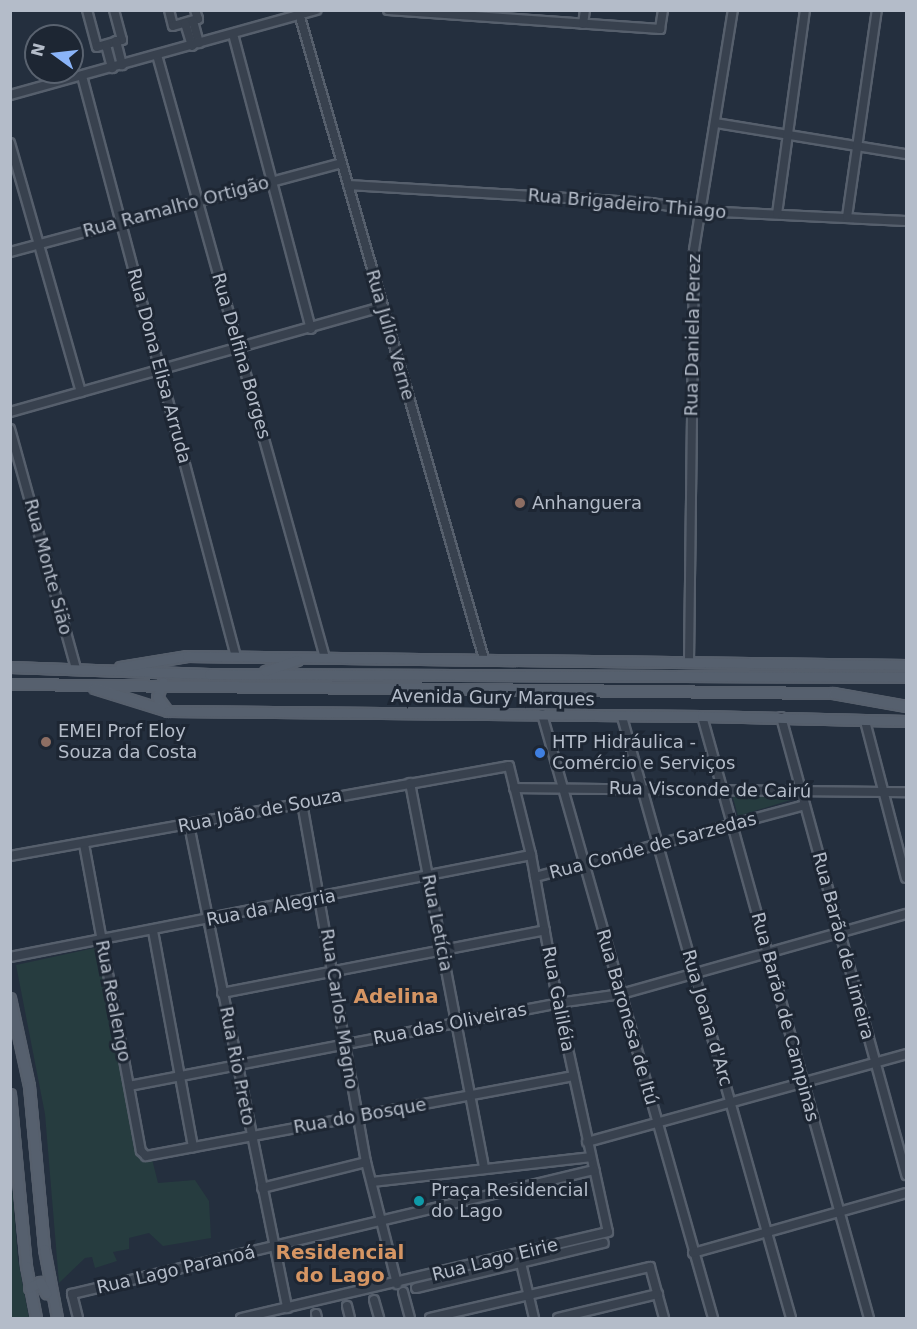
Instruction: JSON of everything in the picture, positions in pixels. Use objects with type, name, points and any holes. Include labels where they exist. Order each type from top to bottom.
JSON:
[{"type":"main road","name":"Avenida Gury Marques","points":[[103,670],[174,657],[906,665]]},
{"type":"main road","points":[[258,674],[305,657]]},
{"type":"main road","name":"Avenida Gury Marques","points":[[10,667],[209,674],[906,677]]},
{"type":"main road","points":[[168,711],[158,702],[160,685],[171,678],[209,674]]},
{"type":"main road","name":"Avenida Gury Marques","points":[[10,684],[832,693],[906,706]]},
{"type":"main road","name":"Avenida Gury Marques","points":[[84,684],[168,711],[781,717],[906,721]]},
{"type":"main road","points":[[10,998],[28,1086],[44,1249],[57,1318]]},
{"type":"main road","points":[[10,1094],[29,1288],[36,1318]]},
{"type":"main road","points":[[29,1288],[35,1282],[43,1283],[54,1307]]},
{"type":"street","points":[[87,10],[96,47],[122,40],[114,10]]},
{"type":"street","points":[[169,10],[173,26],[198,19],[195,10]]},
{"type":"street","points":[[84,75],[233,34],[298,13],[316,10]]},
{"type":"street","points":[[388,10],[514,15],[583,24],[660,29],[663,10]]},
{"type":"street","points":[[583,24],[585,10]]},
{"type":"street","name":"Rua Daniela Perez","points":[[689,662],[694,250],[733,10]]},
{"type":"street","points":[[777,214],[785,134],[805,10]]},
{"type":"street","points":[[847,217],[877,10]]},
{"type":"street","name":"Rua Júlio Verne","points":[[298,13],[484,659]]},
{"type":"street","points":[[189,22],[195,45]]},
{"type":"street","points":[[233,34],[311,329]]},
{"type":"street","points":[[116,42],[123,65]]},
{"type":"street","points":[[106,45],[112,68]]},
{"type":"street","name":"Rua Delfina Borges","points":[[157,55],[325,658]]},
{"type":"street","name":"Rua Dona Elisa Arruda","points":[[84,83],[236,657]]},
{"type":"street","points":[[10,95],[52,84]]},
{"type":"street","points":[[716,123],[906,154]]},
{"type":"street","points":[[10,143],[81,392]]},
{"type":"street","name":"Rua Ramalho Ortigão","points":[[10,252],[341,163]]},
{"type":"street","name":"Rua Brigadeiro Thiago","points":[[348,185],[651,203],[701,211],[906,221]]},
{"type":"street","points":[[10,412],[311,329],[382,307]]},
{"type":"street","name":"Rua Monte Sião","points":[[10,429],[76,669]]},
{"type":"street","name":"Rua Baronesa de Itú","points":[[542,714],[713,1318]]},
{"type":"street","name":"Rua Barão de Campinas","points":[[702,716],[869,1318]]},
{"type":"street","name":"Rua Joana d'Arc","points":[[622,717],[791,1318]]},
{"type":"street","name":"Rua Barão de Limeira","points":[[781,717],[906,1175]]},
{"type":"street","points":[[865,721],[906,878]]},
{"type":"street","name":"Rua João de Souza","points":[[10,856],[509,766]]},
{"type":"street","name":"Rua Galiléia","points":[[509,766],[531,855],[558,1003],[608,1232]]},
{"type":"street","name":"Rua Letícia","points":[[410,783],[484,1169]]},
{"type":"street","name":"Rua Visconde de Cairú","points":[[514,788],[906,792]]},
{"type":"street","name":"Rua Carlos Magno","points":[[302,803],[334,971],[343,1044],[357,1118],[397,1284]]},
{"type":"street","name":"Rua Conde de Sarzedas","points":[[535,877],[805,805]]},
{"type":"street","name":"Rua Rio Preto","points":[[189,825],[250,1136],[287,1308]]},
{"type":"street","name":"Rua Realengo","points":[[84,844],[141,1151],[146,1156]]},
{"type":"street","name":"Rua da Alegria","points":[[10,957],[208,921],[531,855]]},
{"type":"street","name":"Rua das Oliveiras","points":[[129,1086],[558,1003],[621,994],[906,914]]},
{"type":"street","points":[[222,993],[545,930]]},
{"type":"street","points":[[153,931],[193,1147]]},
{"type":"street","points":[[587,1142],[906,1054]]},
{"type":"street","name":"Rua do Bosque","points":[[146,1156],[574,1076]]},
{"type":"street","points":[[372,1182],[590,1157]]},
{"type":"street","points":[[262,1188],[366,1162]]},
{"type":"street","name":"Rua Lago Paranoá","points":[[78,1318],[72,1294],[274,1248],[594,1170]]},
{"type":"street","points":[[693,1253],[906,1193]]},
{"type":"street","name":"Rua Lago Eirie","points":[[241,1318],[397,1284],[608,1232]]},
{"type":"street","points":[[416,1288],[604,1243]]},
{"type":"street","points":[[521,1263],[534,1318]]},
{"type":"street","points":[[430,1318],[650,1268],[664,1318]]},
{"type":"street","points":[[403,1292],[410,1318]]},
{"type":"street","points":[[558,1318],[658,1294]]},
{"type":"street","points":[[374,1300],[379,1318]]},
{"type":"street","points":[[347,1306],[350,1318]]},
{"type":"green space","points":[[732,794],[795,795],[797,798],[738,816]]},
{"type":"green space","points":[[99,947],[134,1149],[152,1159],[158,1183],[195,1180],[209,1201],[211,1238],[163,1246],[149,1233],[129,1238],[129,1249],[113,1252],[117,1261],[95,1268],[92,1257],[85,1258],[59,1283],[45,1114],[16,965]]},
{"type":"green space","points":[[10,1161],[18,1260],[29,1318],[11,1318]]},
{"type":"place","name":"Anhanguera","points":[[520,503]]},
{"type":"place","name":"EMEI Prof Eloy Souza da Costa","points":[[46,742]]},
{"type":"place","name":"HTP Hidráulica - Comércio e Serviços","points":[[540,753]]},
{"type":"place","name":"Praça Residencial do Lago","points":[[419,1201]]},
{"type":"district","name":"Adelina","points":[[396,996]]},
{"type":"district","name":"Residencial do Lago","points":[[340,1264]]}]
